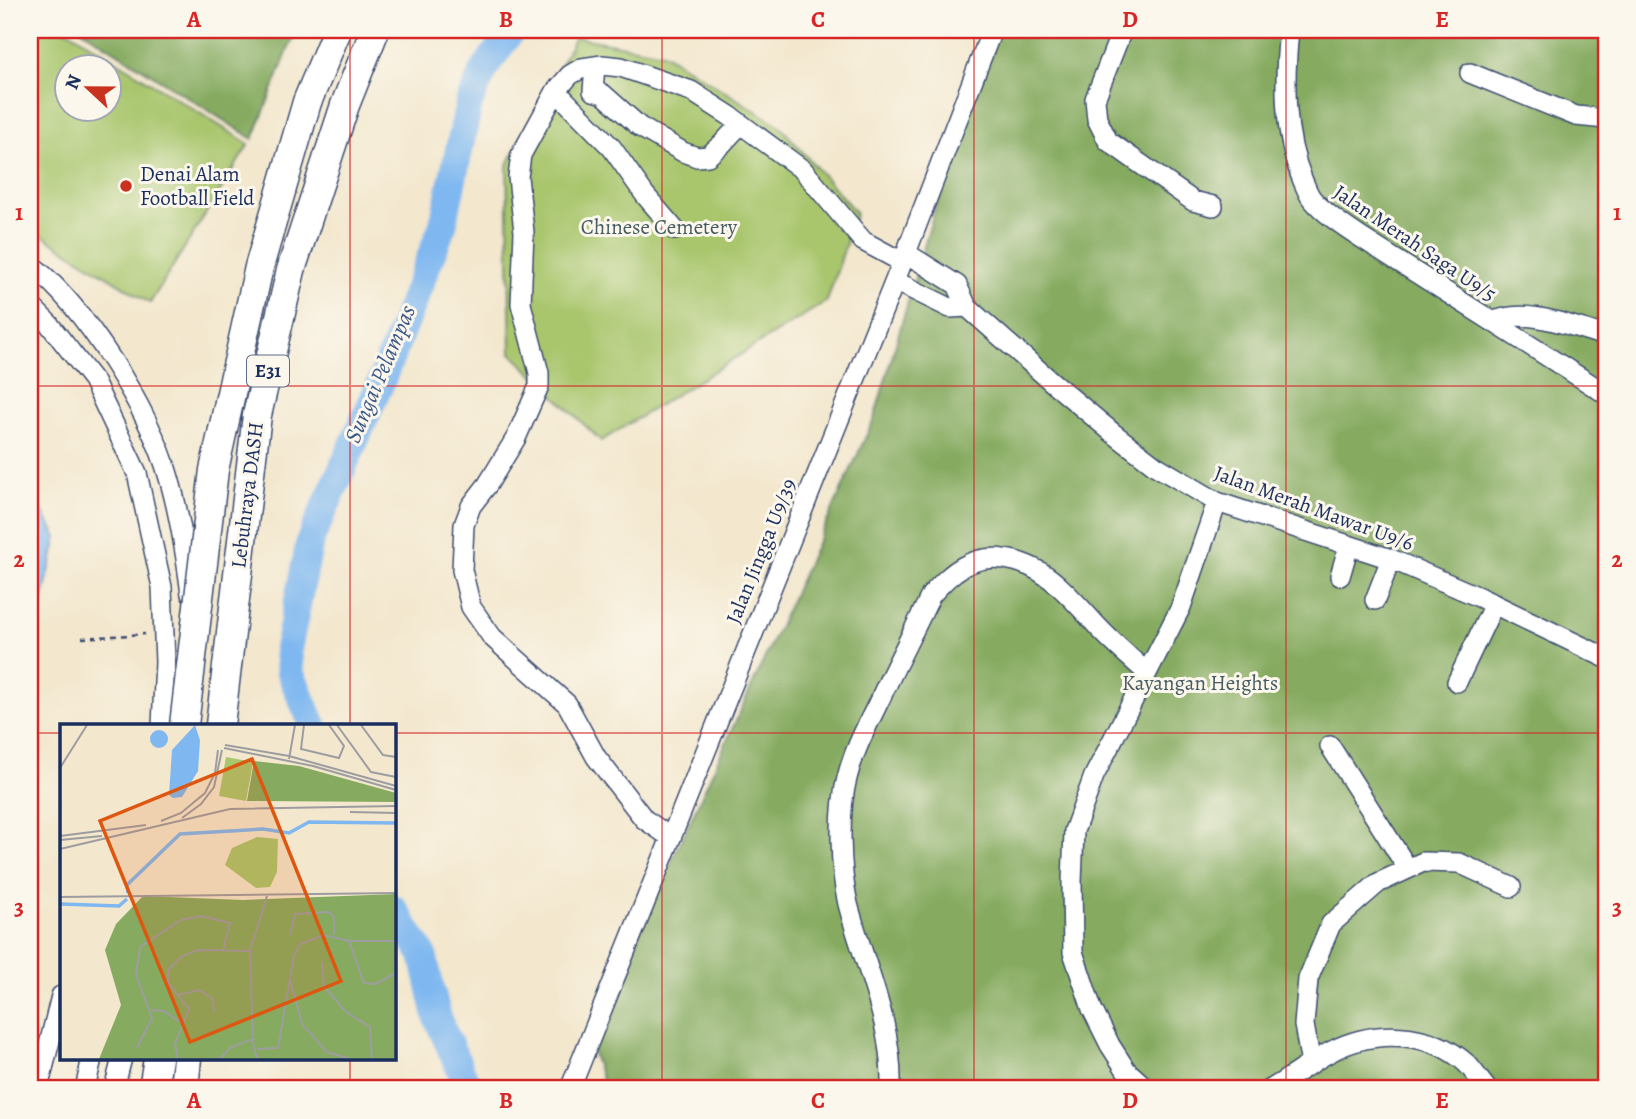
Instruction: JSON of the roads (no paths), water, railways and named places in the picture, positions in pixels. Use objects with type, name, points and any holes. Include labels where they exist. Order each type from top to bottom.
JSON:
[{"type":"highway","name":"Lebuhraya DASH","points":[[184,724],[215,470],[232,389],[260,267],[307,102],[337,30]]},
{"type":"highway","name":"Lebuhraya DASH","points":[[220,724],[257,415],[291,270],[345,105],[374,30]]},
{"type":"highway","points":[[153,1089],[158,1060]]},
{"type":"highway","points":[[184,1089],[187,1060]]},
{"type":"street","name":"Jalan Jingga U9/39","points":[[570,1089],[895,281],[992,30]]},
{"type":"street","points":[[1122,30],[1095,99],[1097,119],[1108,141],[1193,201],[1213,206]]},
{"type":"street","name":"Jalan Merah Saga U9/5","points":[[1289,30],[1286,58],[1287,120],[1295,164],[1310,198],[1329,216],[1360,237],[1606,394]]},
{"type":"street","name":"Jalan Merah Mawar U9/6","points":[[595,66],[621,66],[664,80],[691,91],[738,122],[803,170],[863,241],[957,285],[967,307],[1113,433],[1156,466],[1217,502],[1391,559],[1494,604],[1606,658]]},
{"type":"street","points":[[670,837],[644,819],[596,757],[567,704],[492,637],[471,607],[462,570],[464,525],[471,506],[503,460],[537,395],[539,386],[539,373],[521,304],[524,232],[518,177],[521,155],[556,91],[570,75],[582,68],[595,66],[593,92],[603,94],[640,127],[697,157],[708,156],[736,129],[738,122]]},
{"type":"street","points":[[1470,73],[1576,116],[1606,119]]},
{"type":"street","points":[[556,91],[612,148],[645,195],[675,230]]},
{"type":"street","points":[[30,264],[43,274],[77,312],[111,357],[153,433],[169,477],[187,561],[197,650],[192,724]]},
{"type":"street","points":[[895,281],[950,308],[967,307]]},
{"type":"street","points":[[30,304],[93,380],[137,472],[162,587],[165,662],[162,724]]},
{"type":"street","points":[[1493,322],[1503,317],[1529,316],[1606,336]]},
{"type":"street","points":[[1147,1089],[1126,1070],[1110,1045],[1092,1009],[1073,951],[1074,831],[1094,776],[1181,607],[1217,502]]},
{"type":"street","points":[[1340,576],[1349,545]]},
{"type":"street","points":[[891,1089],[892,1065],[888,1033],[848,902],[842,862],[846,780],[857,749],[931,595],[965,565],[1001,558],[1016,561],[1044,573],[1062,588],[1100,629],[1147,673]]},
{"type":"street","points":[[1375,600],[1391,559]]},
{"type":"street","points":[[1457,682],[1494,604]]},
{"type":"street","points":[[1330,746],[1408,869]]},
{"type":"street","points":[[1311,1064],[1304,1025],[1308,979],[1331,924],[1378,883],[1423,862],[1459,863],[1511,887]]},
{"type":"street","points":[[38,1089],[60,1000]]},
{"type":"street","points":[[1270,1089],[1348,1044],[1371,1038],[1402,1036],[1422,1038],[1444,1049],[1466,1064],[1487,1089]]},
{"type":"street","points":[[85,1089],[92,1060]]},
{"type":"street","points":[[114,1089],[121,1060]]},
{"type":"water","points":[[30,497],[39,505],[57,538],[43,598],[30,609]]},
{"type":"waterway","name":"Sungai Pelampas","points":[[313,724],[290,672],[288,649],[310,541],[381,382],[443,225],[469,103],[485,68],[512,30]]},
{"type":"waterway","name":"Sungai Pelampas","points":[[396,912],[423,955],[438,1020],[469,1089]]},
{"type":"place","name":"Denai Alam Football Field","points":[[126,186]]},
{"type":"park label","name":"Chinese Cemetery","points":[[659,227]]},
{"type":"park label","name":"Kayangan Heights","points":[[1200,683]]}]
